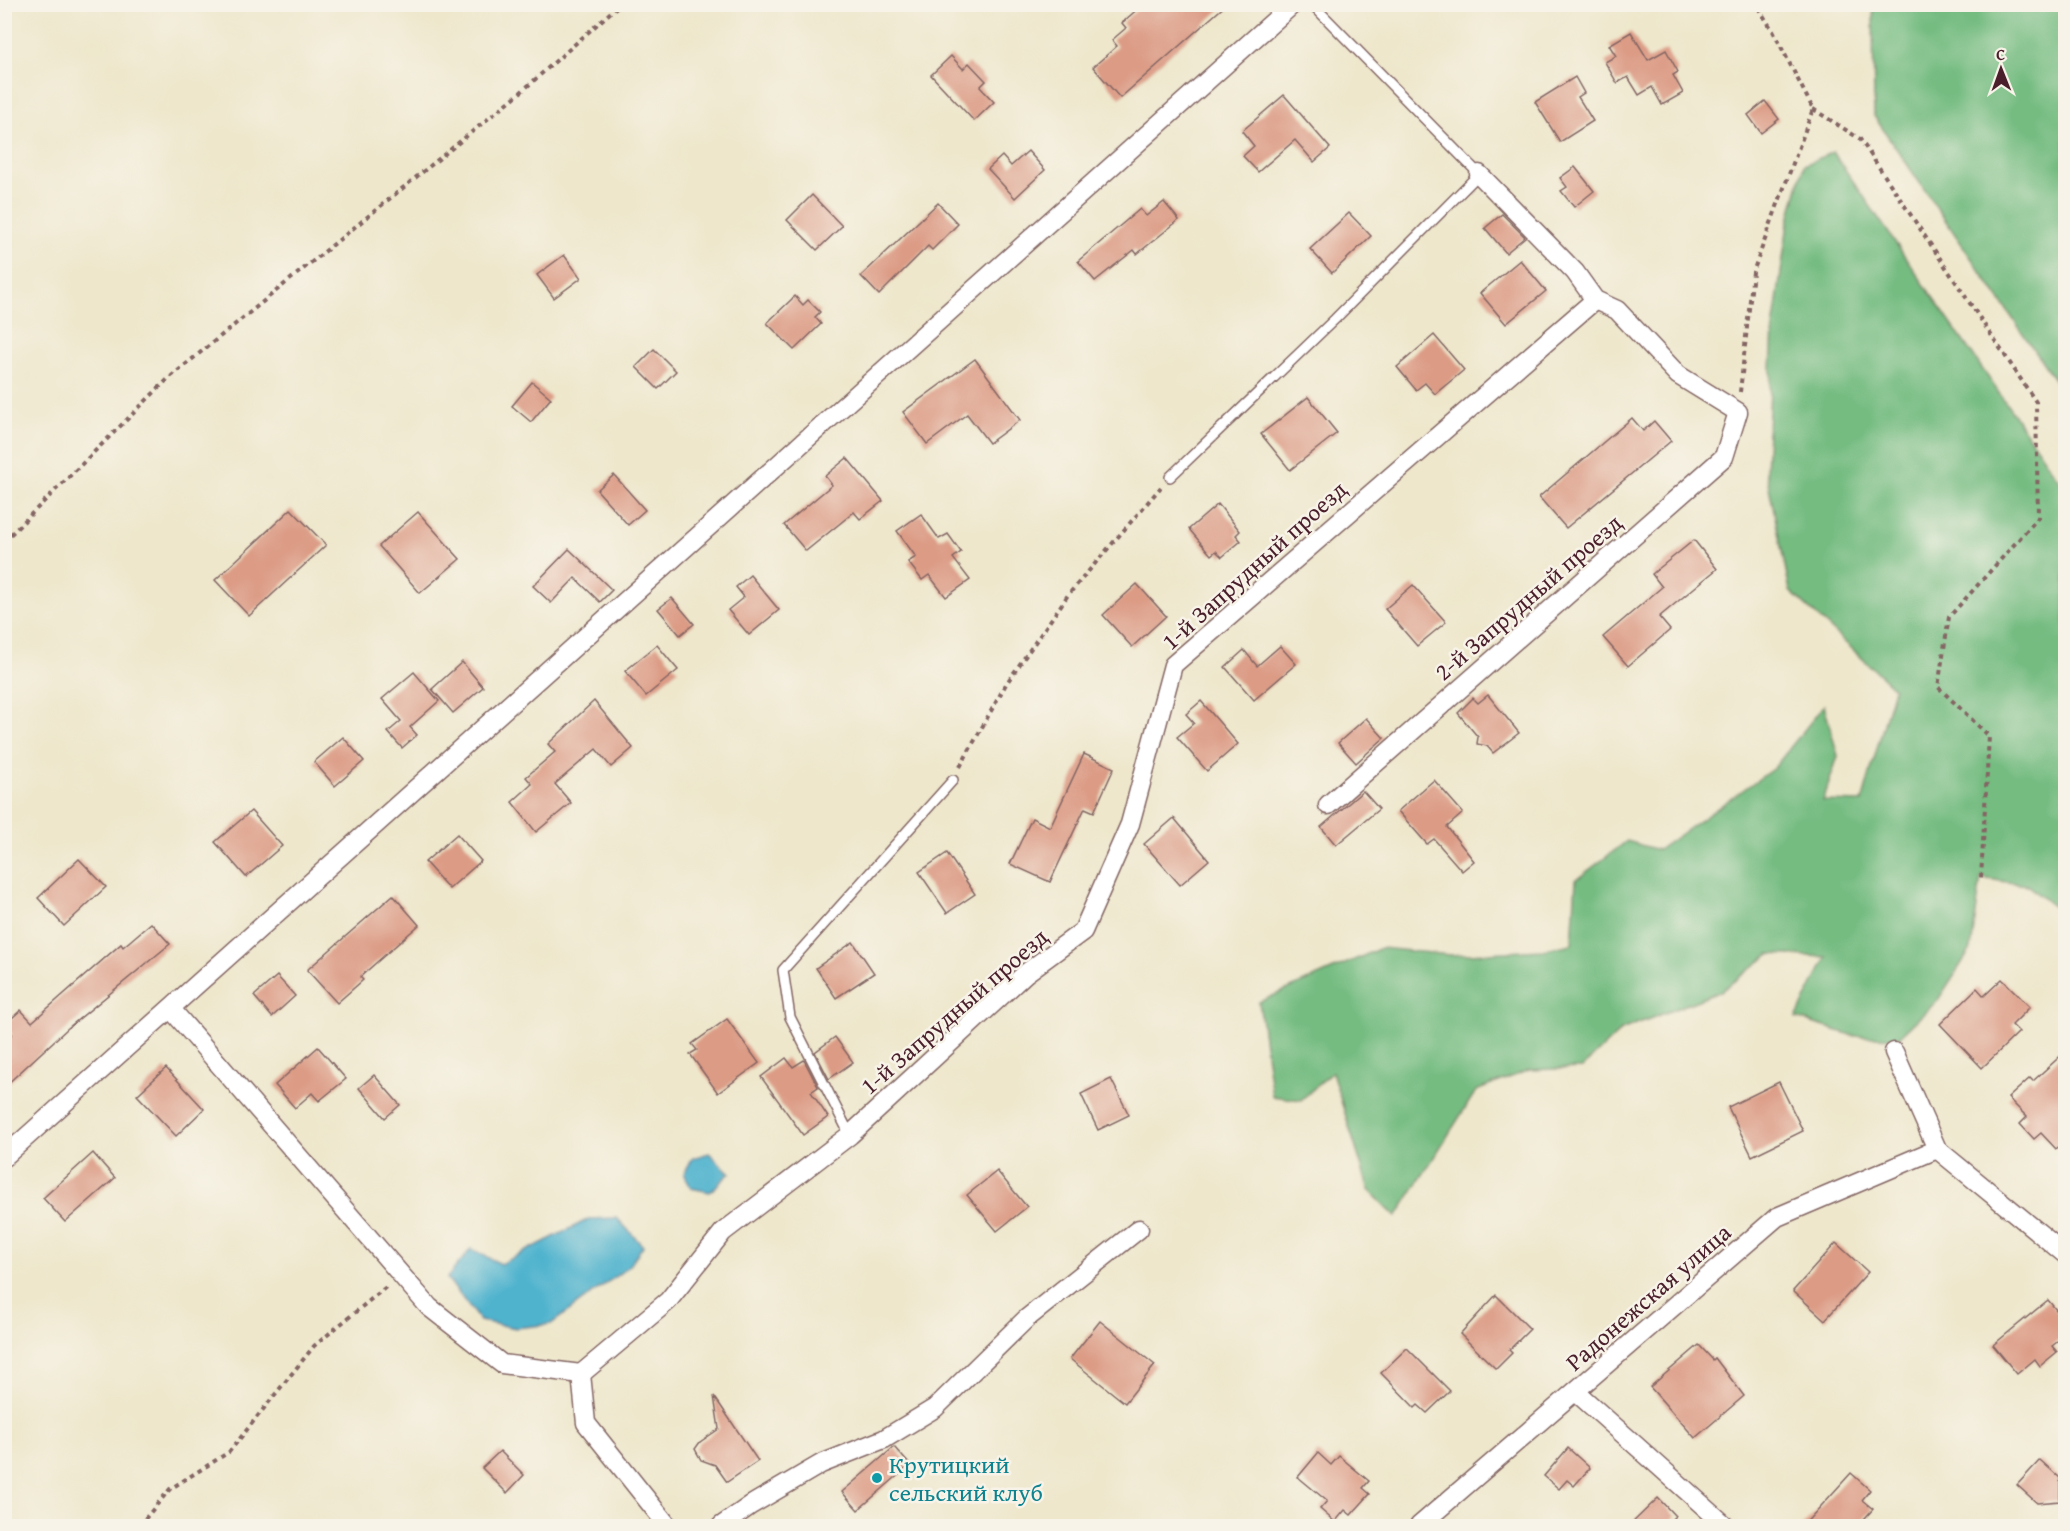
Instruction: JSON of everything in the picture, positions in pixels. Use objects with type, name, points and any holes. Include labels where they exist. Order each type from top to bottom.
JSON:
[{"type":"street","points":[[4,1157],[1293,4]]},
{"type":"street","points":[[1479,174],[1575,272],[1595,300],[1617,310],[1678,375],[1738,412]]},
{"type":"street","name":"1-й Запрудный проезд","points":[[581,1374],[668,1301],[723,1232],[850,1135],[1026,973],[1083,931],[1130,824],[1173,664],[1595,300]]},
{"type":"street","name":"2-й Запрудный проезд","points":[[1328,805],[1724,457],[1738,412]]},
{"type":"street","points":[[171,1009],[429,1307],[502,1364],[581,1374],[586,1423],[668,1527]]},
{"type":"street","points":[[1894,1052],[1937,1149],[2066,1255]]},
{"type":"street","name":"Радонежская улица","points":[[1419,1527],[1777,1217],[1937,1149]]},
{"type":"street","points":[[721,1527],[751,1505],[821,1464],[884,1439],[935,1408],[1026,1319],[1138,1229]]},
{"type":"street","points":[[1576,1392],[1726,1527]]},
{"type":"lane","points":[[1170,477],[1335,319],[1479,174],[1312,4]]},
{"type":"lane","points":[[850,1135],[790,1017],[783,970],[953,780]]},
{"type":"path","points":[[4,541],[169,378],[521,92],[620,4]]},
{"type":"path","points":[[1756,4],[1773,31],[1813,110],[1860,139],[2036,402],[2038,518],[1949,617],[1938,687],[1989,736],[1981,878]]},
{"type":"path","points":[[1738,412],[1753,272],[1813,110]]},
{"type":"path","points":[[953,780],[1006,684],[1068,595],[1170,477]]},
{"type":"path","points":[[139,1527],[170,1489],[229,1452],[314,1346],[401,1275]]},
{"type":"green space","points":[[1873,5],[2065,5],[2065,395],[1874,116]]},
{"type":"green space","points":[[1833,152],[2065,489],[2065,916],[2027,885],[1981,878],[1971,949],[1938,1000],[1898,1038],[1854,1036],[1796,1018],[1827,957],[1770,954],[1721,991],[1621,1030],[1582,1068],[1529,1070],[1476,1091],[1396,1217],[1369,1190],[1332,1072],[1301,1100],[1272,1096],[1259,1002],[1381,948],[1450,955],[1543,950],[1572,944],[1576,880],[1627,841],[1658,850],[1774,768],[1824,705],[1838,756],[1823,801],[1862,802],[1894,688],[1790,591],[1766,472],[1773,329],[1788,223],[1804,165]]},
{"type":"water","points":[[709,1153],[730,1173],[710,1192],[691,1188],[684,1173],[693,1158]]},
{"type":"water","points":[[617,1218],[643,1246],[628,1267],[551,1324],[516,1328],[480,1321],[447,1278],[471,1249],[501,1264],[589,1219]]},
{"type":"building","points":[[1143,4],[1227,4],[1120,98],[1093,67],[1117,46],[1112,40],[1126,28],[1122,23]]},
{"type":"building","points":[[1631,32],[1648,60],[1666,50],[1678,72],[1673,75],[1683,93],[1662,105],[1652,87],[1639,95],[1628,77],[1617,83],[1605,62],[1616,56],[1609,45]]},
{"type":"building","points":[[951,56],[963,69],[969,63],[986,81],[980,87],[994,102],[974,121],[931,75]]},
{"type":"building","points":[[1575,77],[1584,93],[1578,97],[1593,121],[1560,142],[1535,102]]},
{"type":"building","points":[[1284,95],[1330,148],[1314,162],[1295,140],[1258,172],[1243,156],[1254,146],[1242,131]]},
{"type":"building","points":[[1765,101],[1779,119],[1761,133],[1748,115]]},
{"type":"building","points":[[1028,151],[1045,170],[1015,198],[988,169],[1002,156],[1011,166]]},
{"type":"building","points":[[1575,167],[1594,191],[1574,207],[1561,191],[1567,187],[1560,178]]},
{"type":"building","points":[[812,195],[842,226],[817,250],[787,220]]},
{"type":"building","points":[[1164,202],[1179,220],[1137,254],[1134,250],[1095,281],[1078,261],[1140,209],[1146,216]]},
{"type":"building","points":[[938,203],[958,224],[932,250],[928,246],[879,295],[861,276]]},
{"type":"building","points":[[1349,213],[1371,236],[1332,273],[1310,249]]},
{"type":"building","points":[[1502,214],[1525,237],[1506,253],[1485,228]]},
{"type":"building","points":[[564,255],[581,278],[554,298],[537,275]]},
{"type":"building","points":[[1520,260],[1546,291],[1506,324],[1480,293]]},
{"type":"building","points":[[795,296],[803,305],[808,300],[820,312],[815,317],[821,324],[794,350],[767,323]]},
{"type":"building","points":[[1434,335],[1464,370],[1435,394],[1425,383],[1416,390],[1397,367]]},
{"type":"building","points":[[654,349],[676,371],[658,389],[636,367]]},
{"type":"building","points":[[975,359],[1020,420],[989,443],[967,414],[927,444],[903,412]]},
{"type":"building","points":[[532,382],[551,398],[531,422],[512,406]]},
{"type":"building","points":[[1308,397],[1337,433],[1290,470],[1261,434]]},
{"type":"building","points":[[1632,418],[1643,431],[1654,421],[1671,441],[1566,528],[1539,497]]},
{"type":"building","points":[[847,458],[883,501],[860,519],[854,512],[806,551],[784,525],[832,485],[825,476]]},
{"type":"building","points":[[614,475],[645,510],[628,525],[597,490]]},
{"type":"building","points":[[1218,504],[1240,531],[1236,535],[1241,541],[1222,557],[1216,551],[1211,555],[1189,529]]},
{"type":"building","points":[[291,509],[326,545],[249,616],[215,580]]},
{"type":"building","points":[[418,512],[460,559],[420,593],[379,546]]},
{"type":"building","points":[[921,514],[939,539],[948,534],[961,552],[953,558],[970,580],[946,597],[929,575],[922,580],[908,562],[916,557],[897,531]]},
{"type":"building","points":[[1694,540],[1717,569],[1659,617],[1670,630],[1628,666],[1603,637],[1662,587],[1652,574]]},
{"type":"building","points":[[569,549],[612,590],[600,602],[575,578],[551,603],[533,586]]},
{"type":"building","points":[[750,575],[779,610],[749,635],[728,610],[744,597],[736,587]]},
{"type":"building","points":[[1137,584],[1166,616],[1132,647],[1103,615]]},
{"type":"building","points":[[1413,585],[1446,622],[1417,646],[1385,609]]},
{"type":"building","points":[[672,598],[694,624],[680,635],[658,609]]},
{"type":"building","points":[[657,645],[678,670],[646,696],[625,671]]},
{"type":"building","points":[[1280,646],[1296,664],[1254,700],[1225,667],[1244,650],[1257,666]]},
{"type":"building","points":[[462,662],[483,687],[453,713],[432,689]]},
{"type":"building","points":[[414,672],[439,701],[410,727],[417,735],[402,748],[388,732],[401,721],[382,699]]},
{"type":"building","points":[[1488,695],[1519,733],[1493,753],[1487,746],[1477,744],[1478,737],[1458,713],[1473,698],[1478,703]]},
{"type":"building","points":[[594,701],[633,748],[611,767],[596,749],[555,784],[571,803],[536,832],[512,802],[532,784],[526,777],[555,752],[548,744]]},
{"type":"building","points":[[1201,701],[1238,744],[1207,771],[1177,737],[1194,723],[1186,714]]},
{"type":"building","points":[[1366,718],[1384,738],[1356,763],[1338,743]]},
{"type":"building","points":[[343,737],[364,761],[335,786],[314,762]]},
{"type":"building","points":[[1084,754],[1114,768],[1094,812],[1085,808],[1050,882],[1010,864],[1032,818],[1050,827]]},
{"type":"building","points":[[1434,780],[1463,813],[1447,827],[1474,861],[1462,871],[1434,839],[1427,844],[1398,811]]},
{"type":"building","points":[[1363,791],[1379,809],[1336,845],[1321,827]]},
{"type":"building","points":[[251,811],[282,846],[246,877],[215,842]]},
{"type":"building","points":[[1174,818],[1209,860],[1180,885],[1144,844]]},
{"type":"building","points":[[457,834],[481,861],[449,889],[425,862]]},
{"type":"building","points":[[947,853],[975,894],[947,913],[919,872]]},
{"type":"building","points":[[79,859],[106,887],[64,926],[38,898]]},
{"type":"building","points":[[393,895],[419,925],[360,977],[363,980],[337,1003],[307,970]]},
{"type":"building","points":[[151,923],[170,944],[68,1028],[4,1087],[4,1041],[12,1034],[4,1025],[21,1010],[32,1022],[121,944],[123,947]]},
{"type":"building","points":[[853,942],[874,973],[836,998],[816,968]]},
{"type":"building","points":[[277,976],[295,996],[272,1017],[254,996]]},
{"type":"building","points":[[2002,979],[2030,1007],[2012,1025],[2019,1032],[1982,1068],[1940,1024],[1977,988],[1984,996]]},
{"type":"building","points":[[727,1019],[759,1063],[718,1093],[690,1054],[697,1050],[692,1044]]},
{"type":"building","points":[[835,1037],[853,1062],[829,1079],[815,1052]]},
{"type":"building","points":[[318,1047],[346,1079],[319,1101],[312,1093],[295,1108],[275,1085]]},
{"type":"building","points":[[2066,1051],[2066,1140],[2056,1149],[2041,1133],[2034,1139],[2020,1124],[2027,1117],[2008,1098],[2030,1078],[2033,1081]]},
{"type":"building","points":[[786,1058],[793,1067],[804,1060],[818,1087],[811,1092],[828,1117],[803,1135],[761,1077]]},
{"type":"building","points":[[166,1068],[204,1109],[176,1136],[137,1095]]},
{"type":"building","points":[[374,1075],[400,1105],[385,1118],[359,1088]]},
{"type":"building","points":[[1111,1079],[1129,1115],[1098,1130],[1081,1094]]},
{"type":"building","points":[[1779,1082],[1803,1131],[1752,1156],[1728,1107]]},
{"type":"building","points":[[93,1153],[115,1178],[65,1222],[43,1198]]},
{"type":"building","points":[[997,1171],[1027,1207],[997,1231],[967,1195]]},
{"type":"building","points":[[1836,1243],[1868,1272],[1825,1320],[1793,1291]]},
{"type":"building","points":[[1496,1295],[1530,1329],[1509,1350],[1512,1353],[1496,1369],[1460,1334]]},
{"type":"building","points":[[2048,1300],[2066,1322],[2066,1335],[2052,1346],[2057,1352],[2040,1366],[2035,1359],[2017,1374],[1993,1345]]},
{"type":"building","points":[[1100,1321],[1155,1365],[1125,1403],[1070,1359]]},
{"type":"building","points":[[1699,1345],[1713,1360],[1715,1358],[1744,1396],[1695,1438],[1650,1387]]},
{"type":"building","points":[[1407,1348],[1450,1391],[1427,1413],[1418,1405],[1415,1408],[1381,1373]]},
{"type":"building","points":[[714,1396],[758,1461],[727,1482],[715,1465],[701,1460],[695,1449],[700,1442],[719,1429]]},
{"type":"building","name":"Крутицкий сельский клуб","points":[[894,1447],[910,1465],[858,1510],[842,1492]]},
{"type":"building","points":[[1568,1448],[1590,1468],[1574,1486],[1567,1480],[1559,1489],[1544,1476]]},
{"type":"building","points":[[500,1451],[524,1475],[507,1493],[482,1468]]},
{"type":"building","points":[[1318,1453],[1331,1465],[1339,1456],[1369,1481],[1363,1488],[1370,1494],[1351,1515],[1345,1510],[1335,1522],[1320,1509],[1327,1501],[1298,1477]]},
{"type":"building","points":[[2040,1460],[2060,1478],[2060,1501],[2037,1503],[2017,1485]]},
{"type":"building","points":[[1851,1473],[1870,1490],[1862,1500],[1873,1509],[1857,1527],[1802,1527]]},
{"type":"building","points":[[1658,1498],[1675,1516],[1664,1527],[1628,1527]]},
{"type":"place","name":"Крутицкий сельский клуб","points":[[877,1478]]}]
